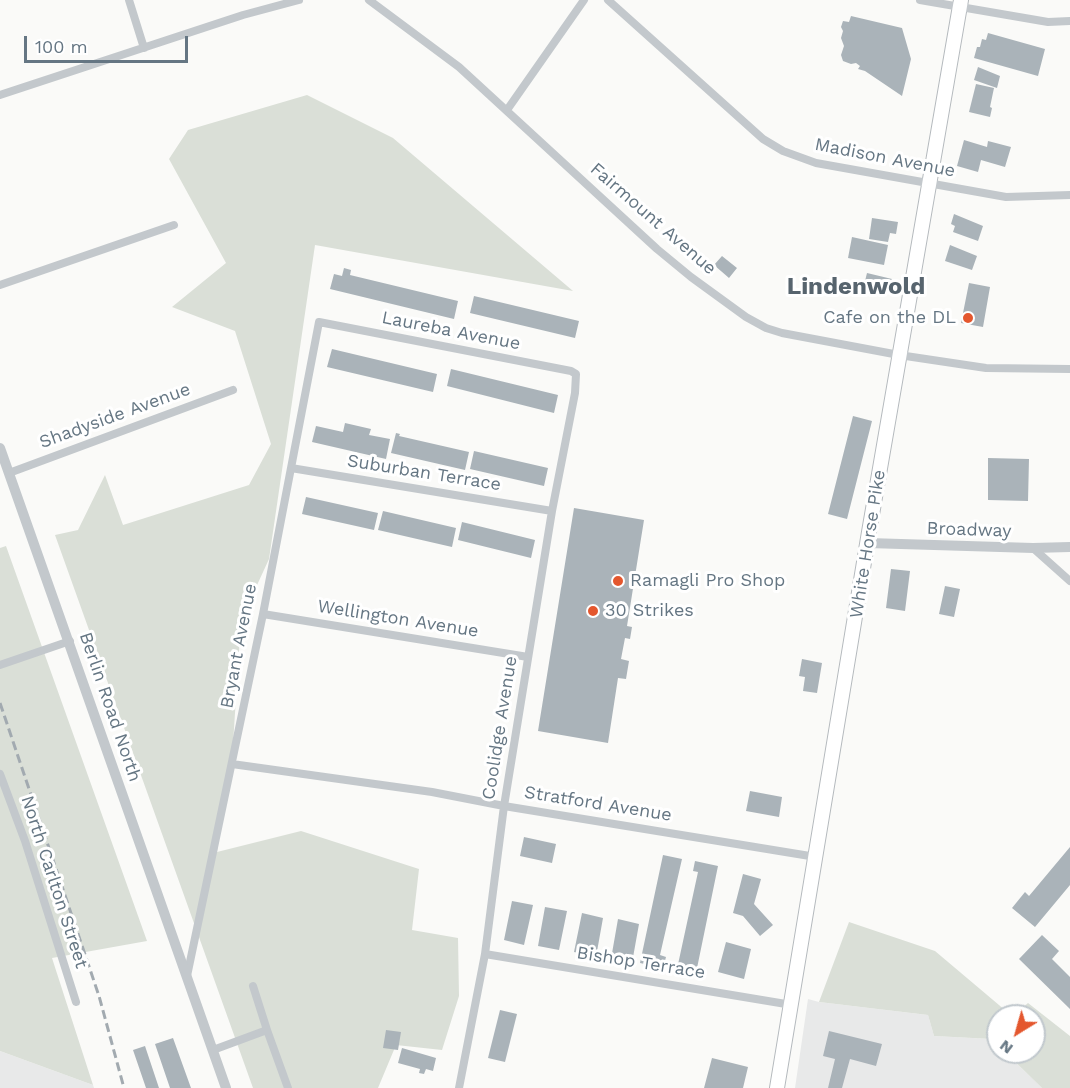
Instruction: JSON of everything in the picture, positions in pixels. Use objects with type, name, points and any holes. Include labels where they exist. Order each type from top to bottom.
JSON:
[{"type":"highway","name":"White Horse Pike","points":[[777,1088],[960,4]]},
{"type":"street","points":[[129,0],[144,48]]},
{"type":"street","points":[[0,95],[243,15],[299,0]]},
{"type":"street","name":"Fairmount Avenue","points":[[369,0],[459,67],[657,249],[746,317],[766,328],[899,356],[986,368],[1070,369]]},
{"type":"street","points":[[507,110],[584,0]]},
{"type":"street","name":"Madison Avenue","points":[[608,0],[763,139],[783,151],[816,163],[1006,197],[1070,195]]},
{"type":"street","points":[[920,0],[960,4],[1048,22],[1070,21]]},
{"type":"street","points":[[0,285],[174,225]]},
{"type":"street","name":"Laureba Avenue","points":[[319,322],[571,371],[576,374]]},
{"type":"street","name":"Bryant Avenue","points":[[187,977],[263,614],[319,322]]},
{"type":"street","name":"Coolidge Avenue","points":[[459,1088],[485,954],[504,806],[552,511],[575,393],[576,374]]},
{"type":"street","name":"Shadyside Avenue","points":[[9,474],[233,390]]},
{"type":"street","name":"Berlin Road North","points":[[0,448],[226,1088]]},
{"type":"street","name":"Suburban Terrace","points":[[291,468],[552,511]]},
{"type":"street","name":"Broadway","points":[[868,543],[1070,547]]},
{"type":"street","points":[[1033,548],[1070,581]]},
{"type":"street","name":"Wellington Avenue","points":[[263,614],[528,657]]},
{"type":"street","points":[[0,665],[70,641]]},
{"type":"street","name":"Stratford Avenue","points":[[232,764],[432,792],[504,806],[816,856]]},
{"type":"street","name":"North Carlton Street","points":[[0,774],[25,840],[76,1002]]},
{"type":"street","name":"Bishop Terrace","points":[[485,954],[792,1005]]},
{"type":"street","points":[[253,986],[288,1088]]},
{"type":"street","points":[[213,1050],[267,1030]]},
{"type":"shaded area","points":[[307,95],[393,138],[573,291],[315,245],[269,559],[241,620],[233,744],[217,852],[301,831],[419,869],[412,930],[458,938],[459,996],[442,1050],[396,1045],[378,1088],[253,1088],[55,535],[78,530],[105,475],[123,525],[249,485],[271,444],[235,331],[172,307],[226,263],[169,159],[188,130]]},
{"type":"shaded area","points":[[6,546],[147,941],[52,958],[93,1085],[0,1051],[0,548]]},
{"type":"shaded area","points":[[849,922],[935,951],[998,1004],[986,1004],[986,1039],[934,1036],[928,1015],[819,1002]]},
{"type":"shaded area","points":[[808,999],[928,1015],[934,1036],[986,1039],[986,1064],[1017,1064],[1042,1088],[795,1088]]},
{"type":"shaded area","points":[[1046,1017],[1070,1036],[1070,1088],[1042,1088],[1017,1064],[1046,1064]]},
{"type":"shaded area","points":[[0,1051],[93,1085],[94,1088],[0,1088]]},
{"type":"building","points":[[851,16],[902,28],[911,59],[902,96],[865,71],[858,69],[860,66],[856,63],[843,61],[841,55],[844,46],[841,27],[843,21],[849,22]]},
{"type":"building","points":[[988,33],[1045,49],[1038,76],[974,58],[977,47],[980,47],[982,39],[986,40]]},
{"type":"building","points":[[978,67],[1000,76],[997,88],[974,80]]},
{"type":"building","points":[[976,84],[994,88],[990,117],[969,112]]},
{"type":"building","points":[[964,140],[987,147],[988,141],[1011,147],[1005,167],[981,160],[978,172],[957,166]]},
{"type":"building","points":[[954,214],[983,226],[978,241],[953,232],[955,226],[951,224]]},
{"type":"building","points":[[872,218],[898,222],[896,234],[890,233],[888,242],[869,239]]},
{"type":"building","points":[[852,237],[888,245],[884,265],[848,258]]},
{"type":"building","points":[[950,245],[977,256],[972,270],[945,261]]},
{"type":"building","points":[[722,256],[737,268],[729,278],[714,265]]},
{"type":"building","points":[[344,268],[351,270],[350,275],[458,301],[454,319],[330,289],[334,274],[342,276]]},
{"type":"building","points":[[867,273],[892,279],[889,291],[864,285]]},
{"type":"building","points":[[969,283],[990,287],[983,327],[961,323]]},
{"type":"building","points":[[474,296],[579,321],[575,338],[470,313]]},
{"type":"building","points":[[332,349],[437,374],[433,392],[327,367]]},
{"type":"building","points":[[451,369],[558,395],[554,413],[447,386]]},
{"type":"building","points":[[853,416],[872,421],[847,519],[828,514]]},
{"type":"building","points":[[345,423],[371,429],[369,435],[390,439],[386,459],[312,442],[316,426],[343,432]]},
{"type":"building","points":[[396,433],[400,434],[399,436],[469,452],[465,470],[391,453]]},
{"type":"building","points":[[474,451],[548,468],[544,486],[470,469]]},
{"type":"building","points":[[988,458],[1029,459],[1028,501],[988,500]]},
{"type":"building","points":[[306,497],[378,513],[374,530],[302,514]]},
{"type":"building","name":"30 Strikes","points":[[574,508],[644,520],[627,626],[632,627],[630,639],[625,638],[621,659],[629,661],[626,679],[618,678],[608,743],[538,731]]},
{"type":"building","points":[[383,511],[456,528],[452,547],[378,530]]},
{"type":"building","points":[[462,522],[535,540],[531,558],[458,540]]},
{"type":"building","points":[[891,569],[910,571],[905,611],[886,608]]},
{"type":"building","points":[[945,586],[960,589],[954,617],[939,614]]},
{"type":"building","points":[[802,659],[822,663],[817,693],[803,691],[805,677],[799,676]]},
{"type":"building","points":[[750,791],[782,797],[779,817],[746,811]]},
{"type":"building","points":[[524,837],[556,844],[552,863],[520,856]]},
{"type":"building","points":[[1070,847],[1070,885],[1035,927],[1012,908],[1025,892],[1029,896]]},
{"type":"building","points":[[663,855],[682,859],[660,955],[666,957],[663,968],[640,963]]},
{"type":"building","points":[[695,861],[718,866],[696,973],[677,969],[698,872],[693,871]]},
{"type":"building","points":[[743,874],[761,879],[754,904],[773,925],[760,936],[743,916],[733,913]]},
{"type":"building","points":[[512,901],[533,905],[524,945],[504,940]]},
{"type":"building","points":[[545,907],[567,911],[559,950],[538,946]]},
{"type":"building","points":[[582,913],[603,918],[596,957],[574,952]]},
{"type":"building","points":[[618,919],[639,924],[632,963],[611,959]]},
{"type":"building","points":[[1042,935],[1059,951],[1052,959],[1070,977],[1070,1009],[1019,959]]},
{"type":"building","points":[[726,942],[751,949],[744,979],[718,972]]},
{"type":"building","points":[[500,1010],[517,1014],[505,1062],[488,1058]]},
{"type":"building","points":[[386,1030],[401,1032],[398,1050],[383,1048]]},
{"type":"building","points":[[829,1031],[882,1044],[876,1066],[850,1059],[842,1088],[828,1088],[835,1059],[823,1056]]},
{"type":"building","points":[[173,1038],[191,1088],[170,1088],[155,1044]]},
{"type":"building","points":[[145,1046],[159,1088],[146,1088],[133,1050]]},
{"type":"building","points":[[402,1048],[436,1058],[433,1071],[426,1069],[424,1074],[419,1073],[420,1069],[398,1063]]},
{"type":"building","points":[[712,1058],[748,1067],[743,1088],[704,1088]]},
{"type":"railway","points":[[0,703],[99,996],[124,1088]]},
{"type":"place","name":"Cafe on the DL","points":[[968,318]]},
{"type":"place","name":"Ramagli Pro Shop","points":[[618,581]]},
{"type":"place","name":"30 Strikes","points":[[593,611]]},
{"type":"district","name":"Lindenwold","points":[[856,287]]}]
